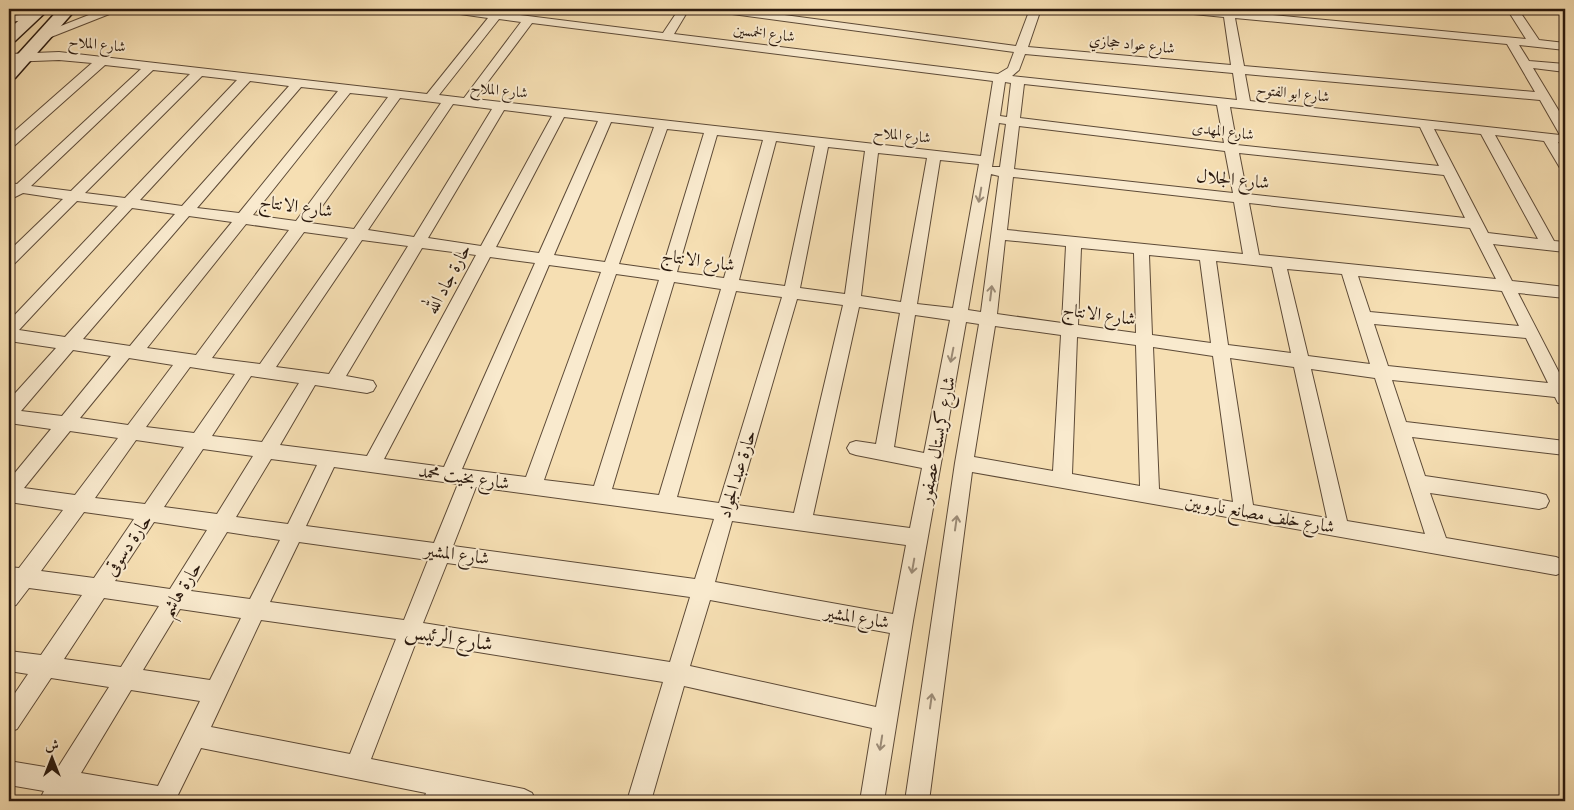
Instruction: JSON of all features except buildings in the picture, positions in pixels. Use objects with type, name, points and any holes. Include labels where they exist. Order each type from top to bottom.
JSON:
[{"type":"street","points":[[9,74],[17,58],[42,37],[68,9]]},
{"type":"street","points":[[42,37],[113,9]]},
{"type":"street","name":"شارع الخمسين","points":[[446,9],[498,12],[548,22],[1010,76]]},
{"type":"street","points":[[548,22],[559,9]]},
{"type":"street","points":[[667,36],[684,9]]},
{"type":"street","name":"شارع عواد حجازي","points":[[717,9],[1022,50],[1545,98]]},
{"type":"street","points":[[1010,76],[1022,50],[1036,9]]},
{"type":"street","points":[[1173,9],[1229,14],[1269,13],[1565,46]]},
{"type":"street","points":[[1513,9],[1535,43]]},
{"type":"street","points":[[430,98],[498,12]]},
{"type":"street","points":[[9,19],[37,13]]},
{"type":"street","points":[[9,37],[37,13]]},
{"type":"street","points":[[1229,14],[1244,104]]},
{"type":"street","points":[[467,102],[528,19]]},
{"type":"street","points":[[1511,41],[1565,132]]},
{"type":"street","name":"شارع الملاح","points":[[17,58],[59,56],[150,66],[934,155],[985,165]]},
{"type":"street","points":[[9,143],[102,61]]},
{"type":"street","points":[[1525,64],[1565,68]]},
{"type":"street","points":[[12,191],[150,66]]},
{"type":"street","points":[[9,260],[199,72]]},
{"type":"street","name":"شارع ابو الفتوح","points":[[1010,76],[1223,102],[1565,139]]},
{"type":"street","name":"شارع كريستال عصفور","points":[[872,801],[918,538],[960,316],[993,119],[1010,76]]},
{"type":"street","name":"شارع كريستال عصفور","points":[[917,801],[964,463],[988,320],[1012,122],[1010,76]]},
{"type":"street","points":[[9,331],[247,78]]},
{"type":"street","points":[[9,412],[298,83]]},
{"type":"street","points":[[9,493],[242,219],[347,89]]},
{"type":"street","points":[[9,598],[16,577],[79,504],[132,432],[193,361],[300,226],[397,94]]},
{"type":"street","name":"حارة دسوقى","points":[[9,721],[198,441],[256,370],[358,234],[450,100]]},
{"type":"street","points":[[1223,102],[1252,260]]},
{"type":"street","points":[[334,381],[500,106]]},
{"type":"street","name":"حارة جاد الله","points":[[372,464],[560,113]]},
{"type":"street","points":[[356,768],[441,552],[460,476],[544,260],[606,118]]},
{"type":"street","name":"شارع المهدى","points":[[993,119],[1232,148],[1449,171]]},
{"type":"street","points":[[532,486],[662,124]]},
{"type":"street","points":[[1425,124],[1509,286],[1563,396]]},
{"type":"street","points":[[601,495],[712,130]]},
{"type":"street","points":[[1485,130],[1548,245]]},
{"type":"street","points":[[666,504],[730,285],[770,136]]},
{"type":"street","points":[[1548,137],[1565,165]]},
{"type":"street","name":"حارة عبد الجواد","points":[[639,801],[791,293],[822,142]]},
{"type":"street","points":[[802,522],[852,301],[872,148]]},
{"type":"street","points":[[884,453],[934,155]]},
{"type":"street","name":"شارع الجلال","points":[[985,165],[1006,172],[1477,224]]},
{"type":"street","name":"شارع الانتاج","points":[[12,191],[129,203],[1563,396]]},
{"type":"street","points":[[998,234],[1565,292]]},
{"type":"street","points":[[1484,238],[1565,247]]},
{"type":"street","points":[[1062,480],[1074,242]]},
{"type":"street","points":[[1141,249],[1150,495]]},
{"type":"street","points":[[1207,255],[1244,512]]},
{"type":"street","points":[[1278,262],[1340,528]]},
{"type":"street","points":[[1348,270],[1438,545]]},
{"type":"street","points":[[1363,317],[1532,333]]},
{"type":"street","points":[[9,335],[368,386]]},
{"type":"street","name":"حارة هاشم","points":[[57,792],[311,378]]},
{"type":"street","name":"شارع بخيت محمد","points":[[9,416],[918,538]]},
{"type":"street","points":[[1400,428],[1565,448]]},
{"type":"street","points":[[856,448],[932,462]]},
{"type":"street","points":[[9,773],[57,792],[163,800],[329,459]]},
{"type":"street","name":"شارع خلف مصانع ناروبين","points":[[964,463],[1556,566]]},
{"type":"street","points":[[1418,483],[1539,501]]},
{"type":"street","name":"شارع المشير","points":[[9,493],[293,534],[441,552],[703,589],[903,626]]},
{"type":"street","name":"شارع الرئيس","points":[[16,577],[410,631],[677,674],[885,720]]},
{"type":"street","points":[[9,660],[216,692]]},
{"type":"street","points":[[195,735],[356,768],[438,793],[512,800]]}]
